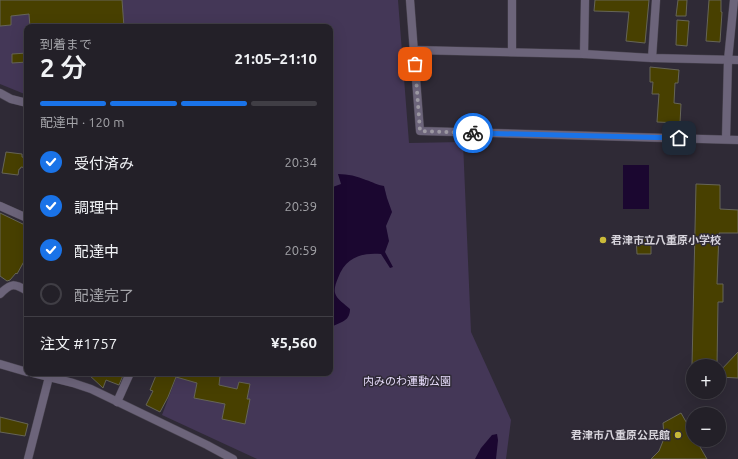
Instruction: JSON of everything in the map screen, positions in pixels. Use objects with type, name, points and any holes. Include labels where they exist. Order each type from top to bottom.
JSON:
[{"type":"street","points":[[410,0],[420,131],[738,140]]},
{"type":"street","points":[[512,0],[512,52]]},
{"type":"street","points":[[584,54],[585,0]]},
{"type":"street","points":[[652,58],[656,0]]},
{"type":"street","points":[[726,139],[728,60],[734,0]]},
{"type":"street","points":[[414,50],[584,54],[652,58],[738,60]]},
{"type":"street","points":[[0,93],[24,102]]},
{"type":"street","points":[[0,206],[24,217]]},
{"type":"street","points":[[0,294],[8,286],[12,285],[18,285],[24,289]]},
{"type":"street","points":[[0,364],[24,371]]},
{"type":"street","points":[[45,376],[79,385],[207,445],[233,459]]},
{"type":"street","points":[[117,402],[129,376]]},
{"type":"street","points":[[28,459],[49,377]]},
{"type":"green space","name":"内みのわ運動公園","points":[[0,0],[398,0],[409,143],[463,142],[471,332],[511,420],[506,459],[257,459],[162,415],[177,376],[333,376],[333,24],[24,24],[24,94],[0,84]]},
{"type":"shaded area","points":[[623,165],[649,165],[649,209],[623,209]]},
{"type":"shaded area","points":[[338,174],[356,176],[384,186],[392,212],[386,226],[389,241],[385,252],[393,267],[390,268],[381,254],[361,255],[350,261],[341,271],[335,286],[337,298],[350,309],[349,314],[346,320],[333,326],[333,187],[341,184]]},
{"type":"shaded area","points":[[497,434],[498,440],[496,459],[475,459],[481,448],[492,435]]},
{"type":"building","points":[[0,0],[122,0],[124,24],[30,24],[29,14],[11,16],[11,25],[0,26]]},
{"type":"building","points":[[595,0],[649,0],[645,43],[626,41],[629,12],[594,11]]},
{"type":"building","points":[[678,0],[687,0],[686,16],[676,16]]},
{"type":"building","points":[[709,0],[721,0],[722,12],[720,42],[706,41]]},
{"type":"building","points":[[677,20],[689,21],[687,46],[676,45]]},
{"type":"building","points":[[24,53],[24,62],[12,63],[12,54]]},
{"type":"building","points":[[650,67],[679,70],[678,83],[675,83],[674,103],[681,104],[680,123],[657,122],[659,94],[652,94],[653,82],[650,82]]},
{"type":"building","points":[[6,152],[22,154],[22,157],[24,157],[24,168],[21,167],[19,169],[18,175],[2,173]]},
{"type":"building","points":[[696,184],[720,185],[720,209],[738,210],[738,233],[719,233],[717,284],[723,284],[723,302],[718,302],[717,359],[692,359]]},
{"type":"building","points":[[0,213],[24,225],[24,261],[17,274],[16,273],[10,280],[7,281],[0,276]]},
{"type":"building","points":[[636,236],[651,236],[651,254],[637,254]]},
{"type":"building","points":[[738,352],[738,378],[726,377],[726,365]]},
{"type":"building","points":[[90,376],[123,376],[119,385],[106,380],[103,388]]},
{"type":"building","points":[[156,376],[220,376],[219,385],[237,389],[239,382],[250,384],[247,399],[250,399],[245,424],[222,419],[225,404],[194,398],[197,383],[176,377],[160,412],[146,405],[153,391],[150,390]]},
{"type":"building","name":"君津市八重原公民館","points":[[681,413],[686,422],[686,447],[700,447],[707,459],[651,459],[659,451],[663,441],[663,423]]},
{"type":"building","points":[[0,417],[28,424],[25,436],[0,432]]},
{"type":"way so far","points":[[415,64],[420,131],[473,133]]},
{"type":"place","name":"君津市立八重原小学校","points":[[603,240]]},
{"type":"place","name":"君津市八重原公民館","points":[[678,435]]},
{"type":"route","points":[[473,133],[679,138]]}]
